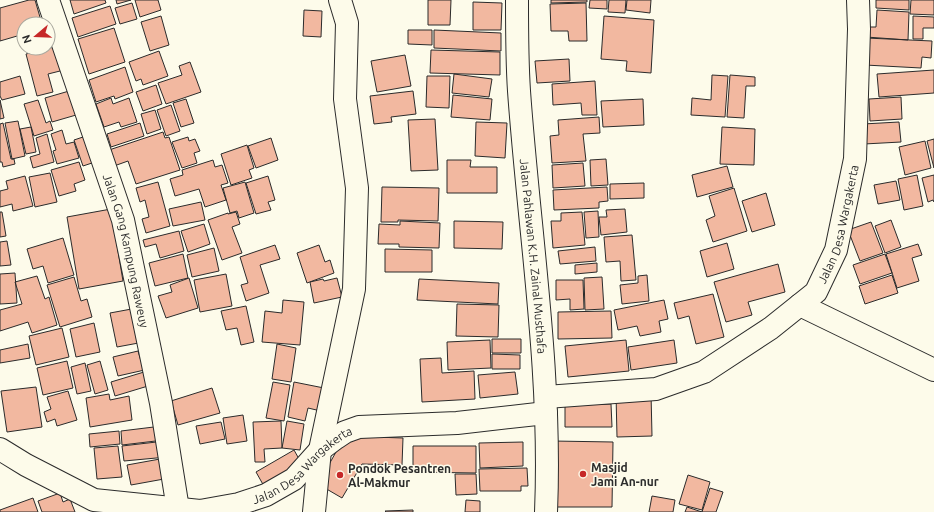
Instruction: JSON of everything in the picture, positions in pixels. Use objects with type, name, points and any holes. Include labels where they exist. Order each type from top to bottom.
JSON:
[{"type":"street","name":"Jalan Gang Kampung Raweuy","points":[[48,0],[123,220],[161,403],[178,509]]},
{"type":"street","points":[[314,512],[320,450],[354,289],[357,188],[345,98],[347,23],[340,0]]},
{"type":"street","name":"Jalan Pahlawan K.H. Zainal Musthafa","points":[[517,0],[519,89],[546,405],[546,512]]},
{"type":"street","name":"Jalan Desa Wargakerta","points":[[0,449],[26,465],[94,500],[200,512],[239,504],[266,495],[294,479],[320,450],[345,432],[359,427],[457,423],[546,405],[656,389],[704,372],[771,328],[816,292],[836,250],[855,159],[859,28],[858,0]]},
{"type":"street","points":[[800,305],[934,370]]},
{"type":"building","points":[[29,0],[35,0],[40,16],[16,16],[16,36],[0,41],[0,8]]},
{"type":"building","points":[[70,0],[105,0],[106,3],[74,14]]},
{"type":"building","points":[[116,0],[131,0],[117,4]]},
{"type":"building","points":[[135,0],[158,0],[161,10],[140,17]]},
{"type":"building","points":[[428,0],[451,0],[450,25],[428,25]]},
{"type":"building","points":[[551,0],[587,0],[587,2],[551,3]]},
{"type":"building","points":[[590,0],[607,0],[607,9],[589,8]]},
{"type":"building","points":[[609,0],[626,0],[625,13],[608,12]]},
{"type":"building","points":[[627,0],[651,0],[650,13],[626,10]]},
{"type":"building","points":[[876,0],[909,0],[909,10],[876,8]]},
{"type":"building","points":[[911,0],[934,0],[934,15],[910,14]]},
{"type":"building","points":[[473,2],[502,3],[501,30],[473,30]]},
{"type":"building","points":[[132,3],[137,19],[120,24],[115,8]]},
{"type":"building","points":[[586,3],[587,41],[569,41],[568,31],[551,31],[550,4]]},
{"type":"building","points":[[110,6],[116,24],[78,37],[72,18]]},
{"type":"building","points":[[304,10],[322,11],[321,37],[303,36]]},
{"type":"building","points":[[877,10],[909,12],[908,40],[866,37],[867,27],[876,27]]},
{"type":"building","points":[[161,16],[169,45],[150,51],[141,22]]},
{"type":"building","points":[[604,16],[654,20],[651,73],[626,71],[627,61],[601,59]]},
{"type":"building","points":[[913,16],[934,17],[934,28],[923,28],[923,39],[913,39]]},
{"type":"building","points":[[114,28],[125,62],[89,74],[78,39]]},
{"type":"building","points":[[408,30],[432,30],[432,45],[408,44]]},
{"type":"building","points":[[434,30],[501,33],[501,51],[434,48]]},
{"type":"building","points":[[866,38],[932,41],[931,58],[922,57],[921,68],[865,65]]},
{"type":"building","points":[[56,46],[58,46],[64,70],[48,74],[53,92],[37,96],[27,56],[56,56]]},
{"type":"building","points":[[431,50],[500,52],[500,75],[430,73]]},
{"type":"building","points":[[159,51],[168,76],[143,85],[141,79],[136,81],[129,62]]},
{"type":"building","points":[[405,55],[411,86],[377,92],[371,61]]},
{"type":"building","points":[[569,59],[570,81],[537,83],[535,61]]},
{"type":"building","points":[[190,62],[201,92],[166,104],[158,83],[182,75],[179,66]]},
{"type":"building","points":[[125,67],[133,92],[115,99],[114,96],[96,102],[89,80]]},
{"type":"building","points":[[934,70],[934,93],[879,97],[877,74]]},
{"type":"building","points":[[454,74],[492,79],[489,97],[452,93]]},
{"type":"building","points":[[712,75],[728,76],[725,117],[691,115],[692,98],[711,100]]},
{"type":"building","points":[[730,75],[755,77],[755,86],[746,86],[744,118],[727,117]]},
{"type":"building","points":[[20,76],[25,94],[2,100],[0,96],[0,82]]},
{"type":"building","points":[[427,76],[450,76],[449,108],[426,107]]},
{"type":"building","points":[[595,81],[597,115],[582,115],[581,103],[553,105],[552,84]]},
{"type":"building","points":[[156,85],[162,104],[143,111],[136,92]]},
{"type":"building","points":[[76,89],[83,113],[52,122],[45,98]]},
{"type":"building","points":[[413,91],[416,114],[391,117],[392,122],[374,124],[370,96]]},
{"type":"building","points":[[453,95],[492,99],[490,120],[451,117]]},
{"type":"building","points":[[901,97],[902,119],[870,121],[869,99]]},
{"type":"building","points":[[111,98],[113,104],[129,98],[137,122],[121,127],[119,122],[104,127],[96,104]]},
{"type":"building","points":[[186,99],[194,123],[181,127],[173,103]]},
{"type":"building","points":[[643,99],[644,125],[603,127],[601,101]]},
{"type":"building","points":[[0,100],[4,118],[0,119]]},
{"type":"building","points":[[38,100],[46,123],[50,121],[53,130],[34,136],[24,104]]},
{"type":"building","points":[[171,105],[180,131],[166,136],[157,110]]},
{"type":"building","points":[[155,110],[161,129],[147,134],[141,114]]},
{"type":"building","points":[[599,117],[600,133],[583,134],[586,161],[552,163],[550,136],[559,135],[558,120]]},
{"type":"building","points":[[435,119],[438,170],[411,171],[408,120]]},
{"type":"building","points":[[18,121],[25,156],[12,159],[5,123]]},
{"type":"building","points":[[476,122],[507,123],[505,158],[475,156]]},
{"type":"building","points":[[899,122],[901,142],[864,144],[863,124]]},
{"type":"building","points":[[3,123],[11,159],[14,159],[15,164],[3,167],[2,162],[0,162],[0,124]]},
{"type":"building","points":[[140,123],[144,136],[111,147],[107,134]]},
{"type":"building","points":[[31,127],[36,152],[26,154],[20,129]]},
{"type":"building","points":[[722,127],[755,129],[754,165],[720,164]]},
{"type":"building","points":[[62,130],[66,144],[74,142],[79,158],[57,164],[53,151],[56,150],[51,134]]},
{"type":"building","points":[[163,132],[165,138],[169,137],[180,170],[136,184],[128,161],[114,166],[109,150]]},
{"type":"building","points":[[47,134],[54,162],[33,168],[30,157],[40,154],[36,138]]},
{"type":"building","points":[[92,134],[101,160],[83,166],[74,140]]},
{"type":"building","points":[[188,137],[189,141],[195,139],[200,151],[194,153],[197,163],[182,168],[172,142]]},
{"type":"building","points":[[271,138],[278,160],[256,168],[248,146]]},
{"type":"building","points":[[934,139],[934,168],[927,141]]},
{"type":"building","points":[[925,141],[931,168],[905,175],[899,147]]},
{"type":"building","points":[[247,145],[254,168],[249,170],[252,178],[231,185],[221,154]]},
{"type":"building","points":[[606,159],[608,185],[591,186],[590,160]]},
{"type":"building","points":[[213,160],[215,167],[222,165],[228,183],[221,185],[226,200],[205,207],[199,189],[175,196],[170,179],[183,175],[182,170]]},
{"type":"building","points":[[447,160],[471,160],[470,167],[497,167],[497,193],[447,193]]},
{"type":"building","points":[[79,162],[85,180],[74,184],[76,191],[59,196],[51,170]]},
{"type":"building","points":[[583,163],[585,186],[553,188],[552,165]]},
{"type":"building","points":[[727,166],[733,187],[697,197],[692,175]]},
{"type":"building","points":[[50,173],[57,202],[35,207],[29,177]]},
{"type":"building","points":[[917,175],[923,206],[904,210],[898,179]]},
{"type":"building","points":[[934,175],[934,202],[933,200],[928,202],[922,178]]},
{"type":"building","points":[[25,176],[33,206],[13,211],[12,204],[0,207],[0,191],[8,189],[6,181]]},
{"type":"building","points":[[268,176],[275,200],[268,202],[271,210],[256,214],[246,183]]},
{"type":"building","points":[[896,181],[900,200],[878,204],[874,185]]},
{"type":"building","points":[[158,182],[170,226],[146,233],[142,219],[149,217],[145,200],[140,202],[136,188]]},
{"type":"building","points":[[245,182],[254,213],[239,218],[237,211],[230,213],[223,188]]},
{"type":"building","points":[[644,183],[644,198],[610,199],[610,184]]},
{"type":"building","points":[[382,187],[439,188],[438,221],[398,220],[398,222],[381,222]]},
{"type":"building","points":[[607,187],[608,201],[599,202],[599,208],[554,210],[553,190]]},
{"type":"building","points":[[734,188],[747,231],[713,242],[706,220],[715,216],[709,196]]},
{"type":"building","points":[[766,193],[775,225],[752,232],[742,201]]},
{"type":"building","points":[[201,202],[205,220],[173,226],[169,209]]},
{"type":"building","points":[[111,209],[123,281],[79,289],[67,217]]},
{"type":"building","points":[[625,209],[627,232],[601,235],[599,217],[607,217],[606,210]]},
{"type":"building","points":[[598,211],[599,237],[586,238],[584,212]]},
{"type":"building","points":[[0,212],[2,212],[6,236],[0,237]]},
{"type":"building","points":[[236,212],[240,224],[232,227],[242,253],[222,260],[208,220],[228,213]]},
{"type":"building","points":[[582,212],[585,245],[553,248],[551,221],[561,221],[561,213]]},
{"type":"building","points":[[891,220],[901,247],[885,253],[875,226]]},
{"type":"building","points":[[400,221],[440,223],[439,248],[399,247],[399,244],[378,244],[379,224],[400,225]]},
{"type":"building","points":[[454,221],[503,222],[502,249],[454,248]]},
{"type":"building","points":[[871,222],[883,253],[860,261],[848,230]]},
{"type":"building","points":[[204,224],[210,244],[188,252],[181,231]]},
{"type":"building","points":[[179,231],[184,251],[160,258],[156,244],[145,247],[143,240]]},
{"type":"building","points":[[632,235],[636,280],[621,281],[620,261],[606,262],[604,237]]},
{"type":"building","points":[[63,238],[74,275],[48,283],[43,266],[33,269],[27,249]]},
{"type":"building","points":[[7,241],[11,265],[0,266],[0,242]]},
{"type":"building","points":[[727,243],[734,269],[707,277],[700,251]]},
{"type":"building","points":[[918,244],[922,255],[912,258],[919,281],[897,288],[886,254]]},
{"type":"building","points":[[275,245],[280,259],[260,265],[269,293],[246,301],[241,285],[248,283],[240,257]]},
{"type":"building","points":[[319,245],[325,262],[330,260],[334,273],[307,283],[297,253]]},
{"type":"building","points":[[595,247],[596,261],[560,264],[558,251]]},
{"type":"building","points":[[214,248],[219,271],[192,277],[187,255]]},
{"type":"building","points":[[385,249],[432,250],[432,272],[385,272]]},
{"type":"building","points":[[183,254],[188,278],[155,286],[149,263]]},
{"type":"building","points":[[885,254],[892,273],[860,284],[853,265]]},
{"type":"building","points":[[597,263],[597,272],[575,274],[575,265]]},
{"type":"building","points":[[778,264],[785,292],[748,302],[752,315],[726,322],[714,282]]},
{"type":"building","points":[[15,273],[17,303],[0,304],[0,274]]},
{"type":"building","points":[[226,274],[232,306],[200,312],[194,280]]},
{"type":"building","points":[[647,275],[649,301],[622,304],[620,285],[638,283],[638,276]]},
{"type":"building","points":[[892,275],[898,293],[865,304],[859,286]]},
{"type":"building","points":[[37,276],[45,299],[49,297],[57,325],[32,333],[28,322],[0,331],[0,310],[22,304],[15,282]]},
{"type":"building","points":[[74,277],[81,301],[87,299],[92,317],[60,327],[47,285]]},
{"type":"building","points":[[602,277],[604,309],[585,310],[584,278]]},
{"type":"building","points":[[189,278],[198,308],[166,318],[158,296],[172,292],[170,285]]},
{"type":"building","points":[[337,278],[342,297],[314,303],[310,282]]},
{"type":"building","points":[[419,279],[499,283],[498,304],[417,300]]},
{"type":"building","points":[[556,280],[583,280],[584,309],[570,310],[570,299],[556,300]]},
{"type":"building","points":[[713,294],[724,337],[696,344],[689,316],[678,319],[674,303]]},
{"type":"building","points":[[283,300],[304,302],[300,345],[262,342],[265,311],[282,313]]},
{"type":"building","points":[[664,300],[668,319],[659,321],[661,332],[640,336],[637,326],[618,330],[614,310]]},
{"type":"building","points":[[457,304],[499,305],[498,337],[456,336]]},
{"type":"building","points":[[246,306],[254,342],[241,345],[237,328],[226,330],[221,311]]},
{"type":"building","points":[[137,308],[144,342],[117,347],[110,313]]},
{"type":"building","points":[[611,311],[612,338],[558,339],[558,312]]},
{"type":"building","points":[[94,323],[100,352],[76,357],[70,329]]},
{"type":"building","points":[[62,328],[69,357],[36,365],[29,336]]},
{"type":"building","points":[[492,339],[521,339],[521,353],[492,353]]},
{"type":"building","points":[[490,340],[491,368],[448,370],[447,342]]},
{"type":"building","points":[[626,340],[629,371],[568,377],[565,346]]},
{"type":"building","points":[[674,340],[677,363],[631,370],[628,347]]},
{"type":"building","points":[[28,344],[30,358],[0,363],[0,350]]},
{"type":"building","points":[[277,344],[296,348],[291,382],[272,379]]},
{"type":"building","points":[[138,351],[141,361],[147,359],[149,369],[118,376],[113,357]]},
{"type":"building","points":[[492,354],[520,355],[520,369],[492,369]]},
{"type":"building","points":[[441,358],[442,373],[474,371],[475,399],[422,402],[420,359]]},
{"type":"building","points":[[67,361],[73,388],[43,395],[37,368]]},
{"type":"building","points":[[100,361],[108,390],[95,394],[87,365]]},
{"type":"building","points":[[85,363],[91,391],[77,394],[71,367]]},
{"type":"building","points":[[144,372],[148,386],[115,396],[111,382]]},
{"type":"building","points":[[515,372],[518,394],[480,398],[478,375]]},
{"type":"building","points":[[273,382],[290,385],[284,421],[266,418]]},
{"type":"building","points":[[294,382],[329,389],[325,412],[308,408],[305,421],[288,417]]},
{"type":"building","points":[[36,387],[42,427],[7,432],[1,391]]},
{"type":"building","points":[[212,388],[220,413],[178,425],[171,401]]},
{"type":"building","points":[[68,391],[77,420],[57,426],[55,419],[47,422],[44,412],[51,409],[47,397]]},
{"type":"building","points":[[651,393],[652,436],[617,437],[616,394]]},
{"type":"building","points":[[109,394],[110,400],[129,396],[132,420],[90,427],[86,398]]},
{"type":"building","points":[[611,404],[612,427],[565,427],[565,405]]},
{"type":"building","points":[[243,415],[247,441],[227,444],[223,418]]},
{"type":"building","points":[[281,421],[282,448],[264,449],[265,462],[255,462],[253,422]]},
{"type":"building","points":[[287,421],[304,424],[300,450],[282,448]]},
{"type":"building","points":[[221,422],[225,439],[200,444],[196,426]]},
{"type":"building","points":[[162,426],[164,440],[122,445],[121,431]]},
{"type":"building","points":[[119,431],[120,444],[90,447],[89,434]]},
{"type":"building","name":"Pondok Pesantren Al-Makmur","points":[[345,436],[403,438],[402,465],[362,464],[342,498],[318,484]]},
{"type":"building","points":[[165,441],[167,457],[124,461],[122,446]]},
{"type":"building","name":"Masjid Jami An-nur","points":[[553,441],[613,442],[612,507],[553,507]]},
{"type":"building","points":[[523,442],[523,466],[480,468],[479,443]]},
{"type":"building","points":[[118,446],[122,477],[97,479],[94,448]]},
{"type":"building","points":[[413,446],[476,446],[476,473],[413,472]]},
{"type":"building","points":[[294,450],[303,466],[265,488],[256,472]]},
{"type":"building","points":[[160,459],[164,479],[131,485],[127,465]]},
{"type":"building","points":[[527,468],[528,486],[521,486],[521,491],[480,491],[479,469]]},
{"type":"building","points":[[455,474],[476,474],[477,494],[456,495]]},
{"type":"building","points":[[688,475],[710,482],[702,510],[679,504]]},
{"type":"building","points":[[710,488],[723,492],[716,512],[702,512]]},
{"type":"building","points":[[60,493],[63,502],[70,499],[75,512],[42,512],[38,501]]},
{"type":"building","points":[[652,496],[675,500],[673,512],[649,512]]},
{"type":"building","points":[[33,498],[38,512],[0,512],[0,510]]},
{"type":"building","points":[[466,500],[480,501],[480,512],[465,512]]},
{"type":"building","points":[[687,507],[702,512],[685,512]]},
{"type":"building","points":[[413,510],[413,512],[385,511]]},
{"type":"place","name":"Masjid Jami An-nur","points":[[583,474]]},
{"type":"place","name":"Pondok Pesantren Al-Makmur","points":[[340,475]]}]
